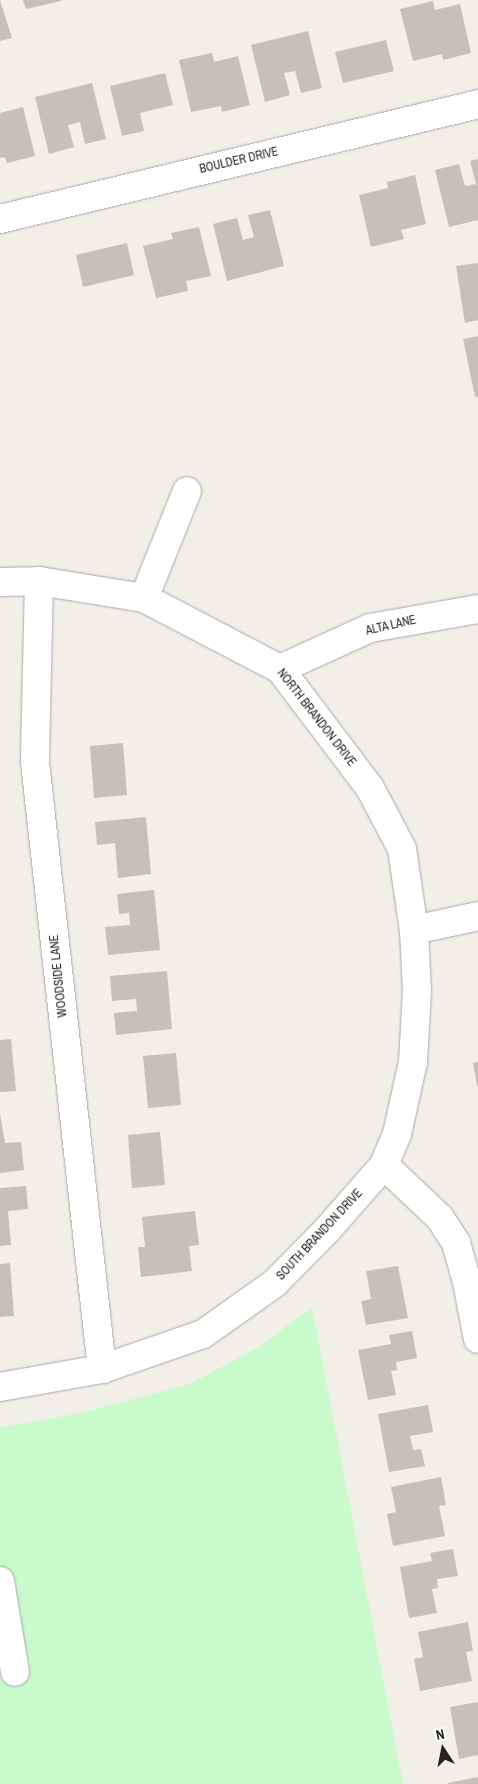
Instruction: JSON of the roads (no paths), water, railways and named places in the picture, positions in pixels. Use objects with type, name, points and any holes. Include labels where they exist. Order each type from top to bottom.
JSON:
[{"type":"street","name":"BOULDER DRIVE","points":[[0,219],[478,104]]},
{"type":"street","points":[[144,598],[186,491]]},
{"type":"street","name":"NORTH BRANDON DRIVE","points":[[0,582],[39,581],[144,598],[280,669],[370,788],[402,849],[414,930]]},
{"type":"street","name":"WOODSIDE LANE","points":[[39,581],[35,762],[102,1369]]},
{"type":"street","name":"ALTA LANE","points":[[280,669],[370,628],[478,609]]},
{"type":"street","points":[[414,930],[478,916]]},
{"type":"street","name":"SOUTH BRANDON DRIVE","points":[[0,1387],[102,1369],[203,1334],[275,1283],[327,1230],[384,1165],[397,1134],[413,1062],[417,991],[414,930]]},
{"type":"street","points":[[384,1165],[440,1218],[456,1243],[468,1282],[478,1339]]},
{"type":"street","points":[[0,1581],[16,1672]]}]
